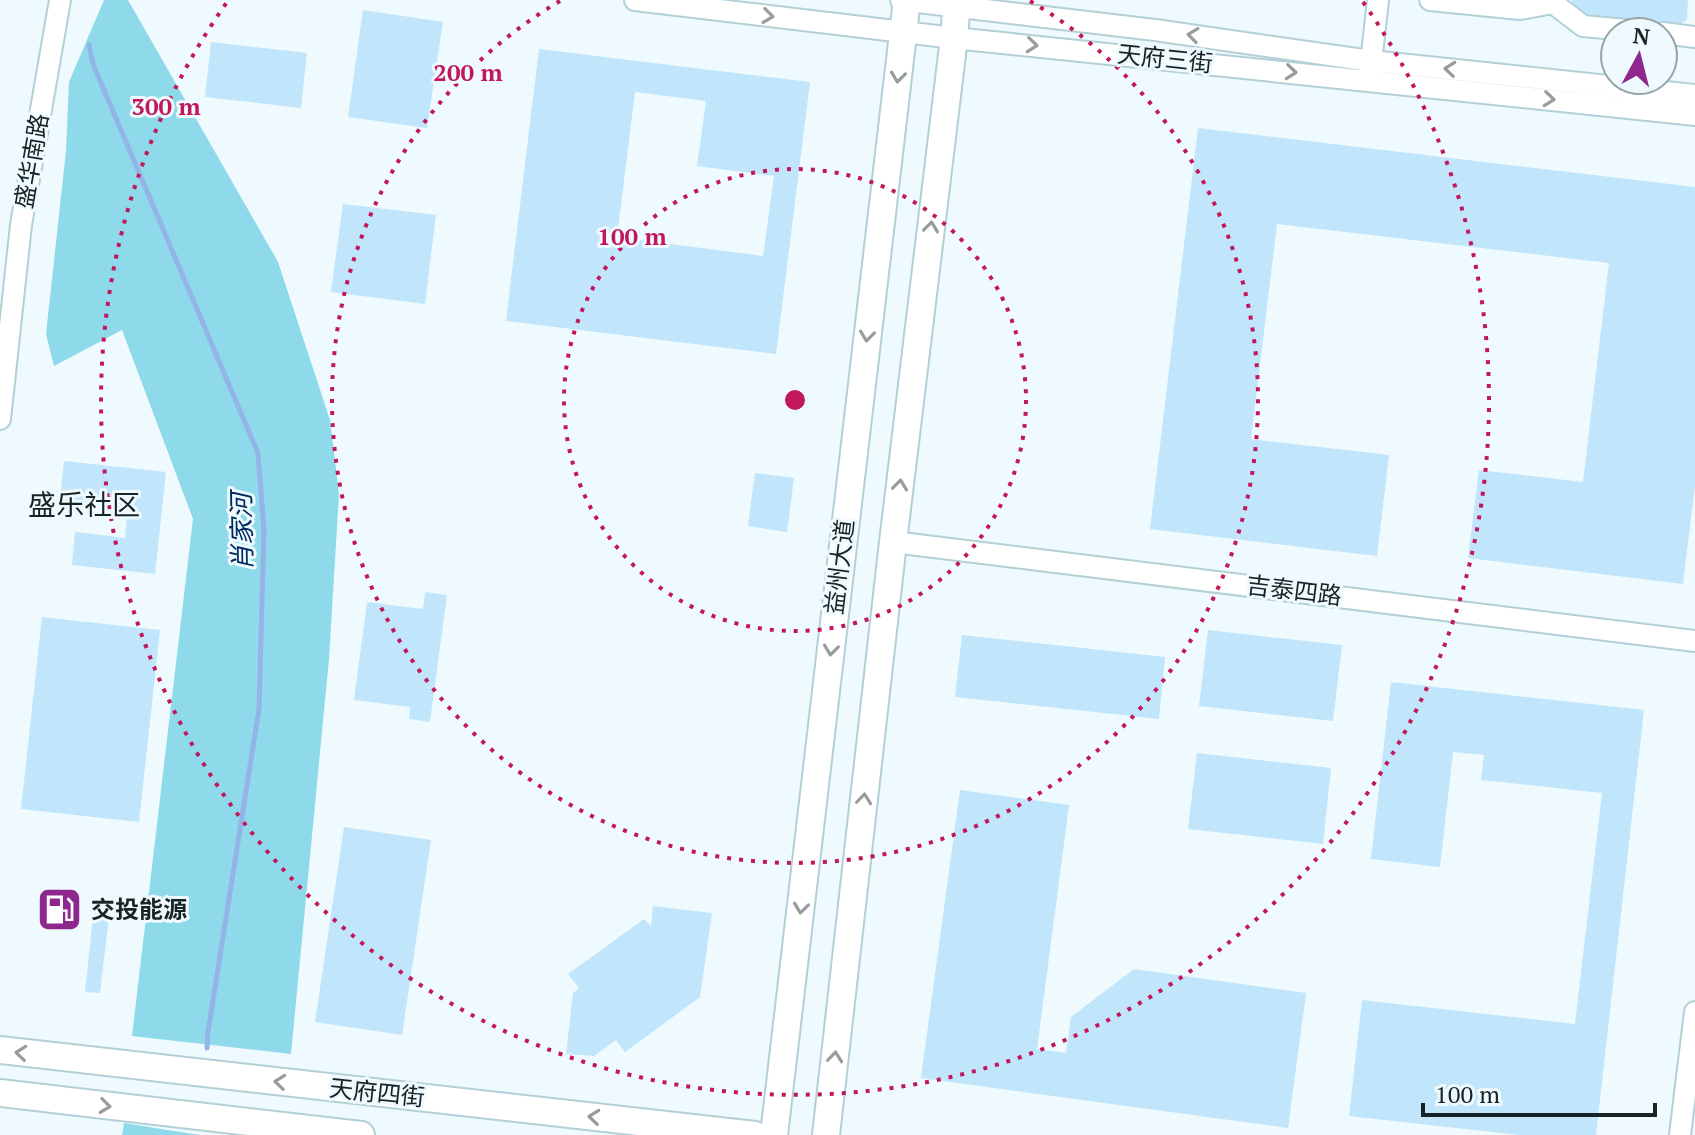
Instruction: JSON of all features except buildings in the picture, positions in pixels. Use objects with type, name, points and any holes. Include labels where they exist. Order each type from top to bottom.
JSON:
[{"type":"main road","name":"益州大道","points":[[774,1135],[907,0]]},
{"type":"main road","name":"益州大道","points":[[826,1135],[957,3]]},
{"type":"main road","name":"天府四街","points":[[0,1050],[755,1135]]},
{"type":"main road","name":"天府四街","points":[[0,1093],[361,1135]]},
{"type":"street","name":"盛华南路","points":[[0,419],[21,225],[60,0]]},
{"type":"street","name":"天府三街","points":[[635,0],[954,38],[1695,95]]},
{"type":"street","name":"天府三街","points":[[901,0],[957,3],[1155,30],[1370,70],[1695,115]]},
{"type":"street","points":[[1370,70],[1378,0]]},
{"type":"street","points":[[1430,0],[1520,9],[1553,2],[1583,26],[1599,27]]},
{"type":"street","name":"吉泰四路","points":[[893,542],[1695,641]]},
{"type":"street","points":[[1680,1135],[1695,1012]]},
{"type":"shaded area","points":[[104,0],[128,0],[278,262],[330,420],[339,494],[329,659],[291,1054],[132,1036],[193,519],[122,330],[54,366],[46,334],[66,151],[69,82]]},
{"type":"shaded area","points":[[124,1123],[193,1134],[202,1135],[122,1135]]},
{"type":"waterway","name":"肖家河","points":[[89,45],[93,64],[258,453],[264,530],[259,709],[207,1048]]},
{"type":"place","name":"交投能源","points":[[60,910]]},
{"type":"district","name":"盛乐社区","points":[[84,505]]}]
